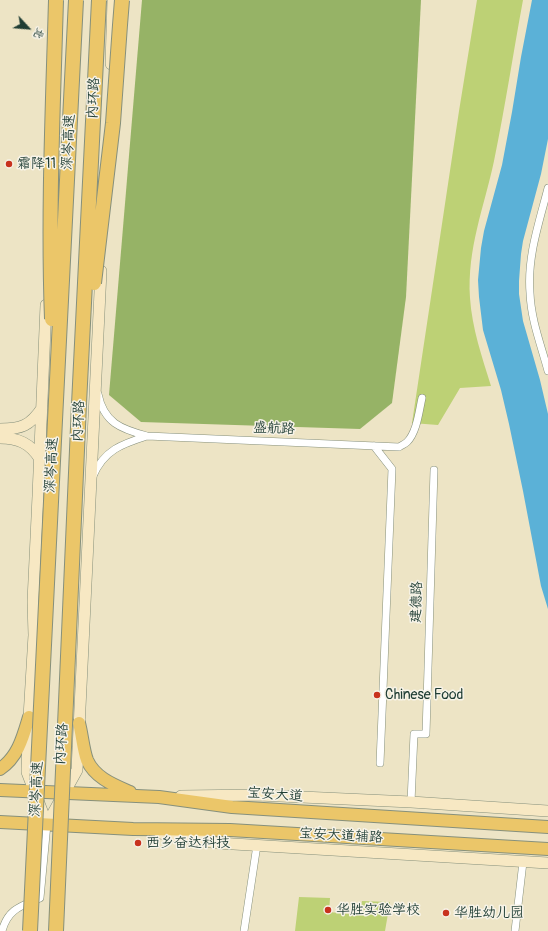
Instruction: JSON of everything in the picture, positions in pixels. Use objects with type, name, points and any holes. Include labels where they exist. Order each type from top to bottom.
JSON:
[{"type":"highway","points":[[55,420],[50,269],[56,0]]},
{"type":"highway","name":"深岑高速","points":[[30,931],[76,0]]},
{"type":"highway","name":"深岑高速","points":[[56,931],[79,404],[99,0]]},
{"type":"highway","points":[[79,404],[112,123],[122,0]]},
{"type":"main road","points":[[48,824],[27,772],[34,635],[33,601],[61,0]]},
{"type":"main road","name":"内环路","points":[[48,824],[77,770],[114,0]]},
{"type":"main road","points":[[0,429],[19,428],[28,424],[36,417],[42,408]]},
{"type":"main road","points":[[0,438],[10,438],[27,445],[35,451],[40,459]]},
{"type":"main road","points":[[0,769],[10,761],[16,753],[21,743],[29,717]]},
{"type":"main road","points":[[79,723],[87,759],[92,768],[99,776],[116,787],[139,796]]},
{"type":"main road","name":"宝安大道","points":[[0,790],[159,797],[232,807],[548,827]]},
{"type":"main road","points":[[159,797],[258,794],[548,811]]},
{"type":"main road","points":[[0,822],[133,829],[230,830],[548,849]]},
{"type":"main road","name":"宝安大道辅路","points":[[133,829],[217,843],[548,863]]},
{"type":"street","points":[[548,188],[533,249],[529,281],[533,318],[548,370]]},
{"type":"street","points":[[96,384],[102,408],[108,418],[128,431],[147,436]]},
{"type":"street","name":"盛航路","points":[[147,436],[399,447],[407,442],[414,433],[422,398]]},
{"type":"street","points":[[91,485],[99,464],[110,452],[125,444],[147,436]]},
{"type":"street","points":[[374,446],[392,469],[380,763]]},
{"type":"street","name":"建德路","points":[[411,802],[414,734],[426,734],[434,470]]},
{"type":"street","points":[[2,931],[7,918],[14,909],[40,898],[48,824]]},
{"type":"street","points":[[244,931],[257,845]]},
{"type":"street","points":[[515,931],[523,862]]},
{"type":"green space","points":[[142,0],[421,0],[406,297],[392,403],[360,429],[141,422],[109,395]]},
{"type":"green space","points":[[477,0],[523,0],[498,141],[477,228],[471,262],[471,309],[478,342],[491,386],[460,388],[438,425],[412,423],[459,111]]},
{"type":"green space","points":[[299,897],[330,898],[329,912],[359,915],[362,901],[390,902],[385,931],[295,931]]},
{"type":"water","points":[[532,0],[548,0],[548,139],[541,174],[523,241],[519,294],[523,321],[548,414],[548,609],[541,586],[509,424],[501,390],[483,330],[478,280],[484,231],[502,165]]},
{"type":"place","name":"霜降11","points":[[9,164]]},
{"type":"place","name":"Chinese Food","points":[[377,695]]},
{"type":"place","name":"西乡奋达科技","points":[[138,843]]},
{"type":"place","name":"华胜实验学校","points":[[328,910]]},
{"type":"place","name":"华胜幼儿园","points":[[446,913]]}]
